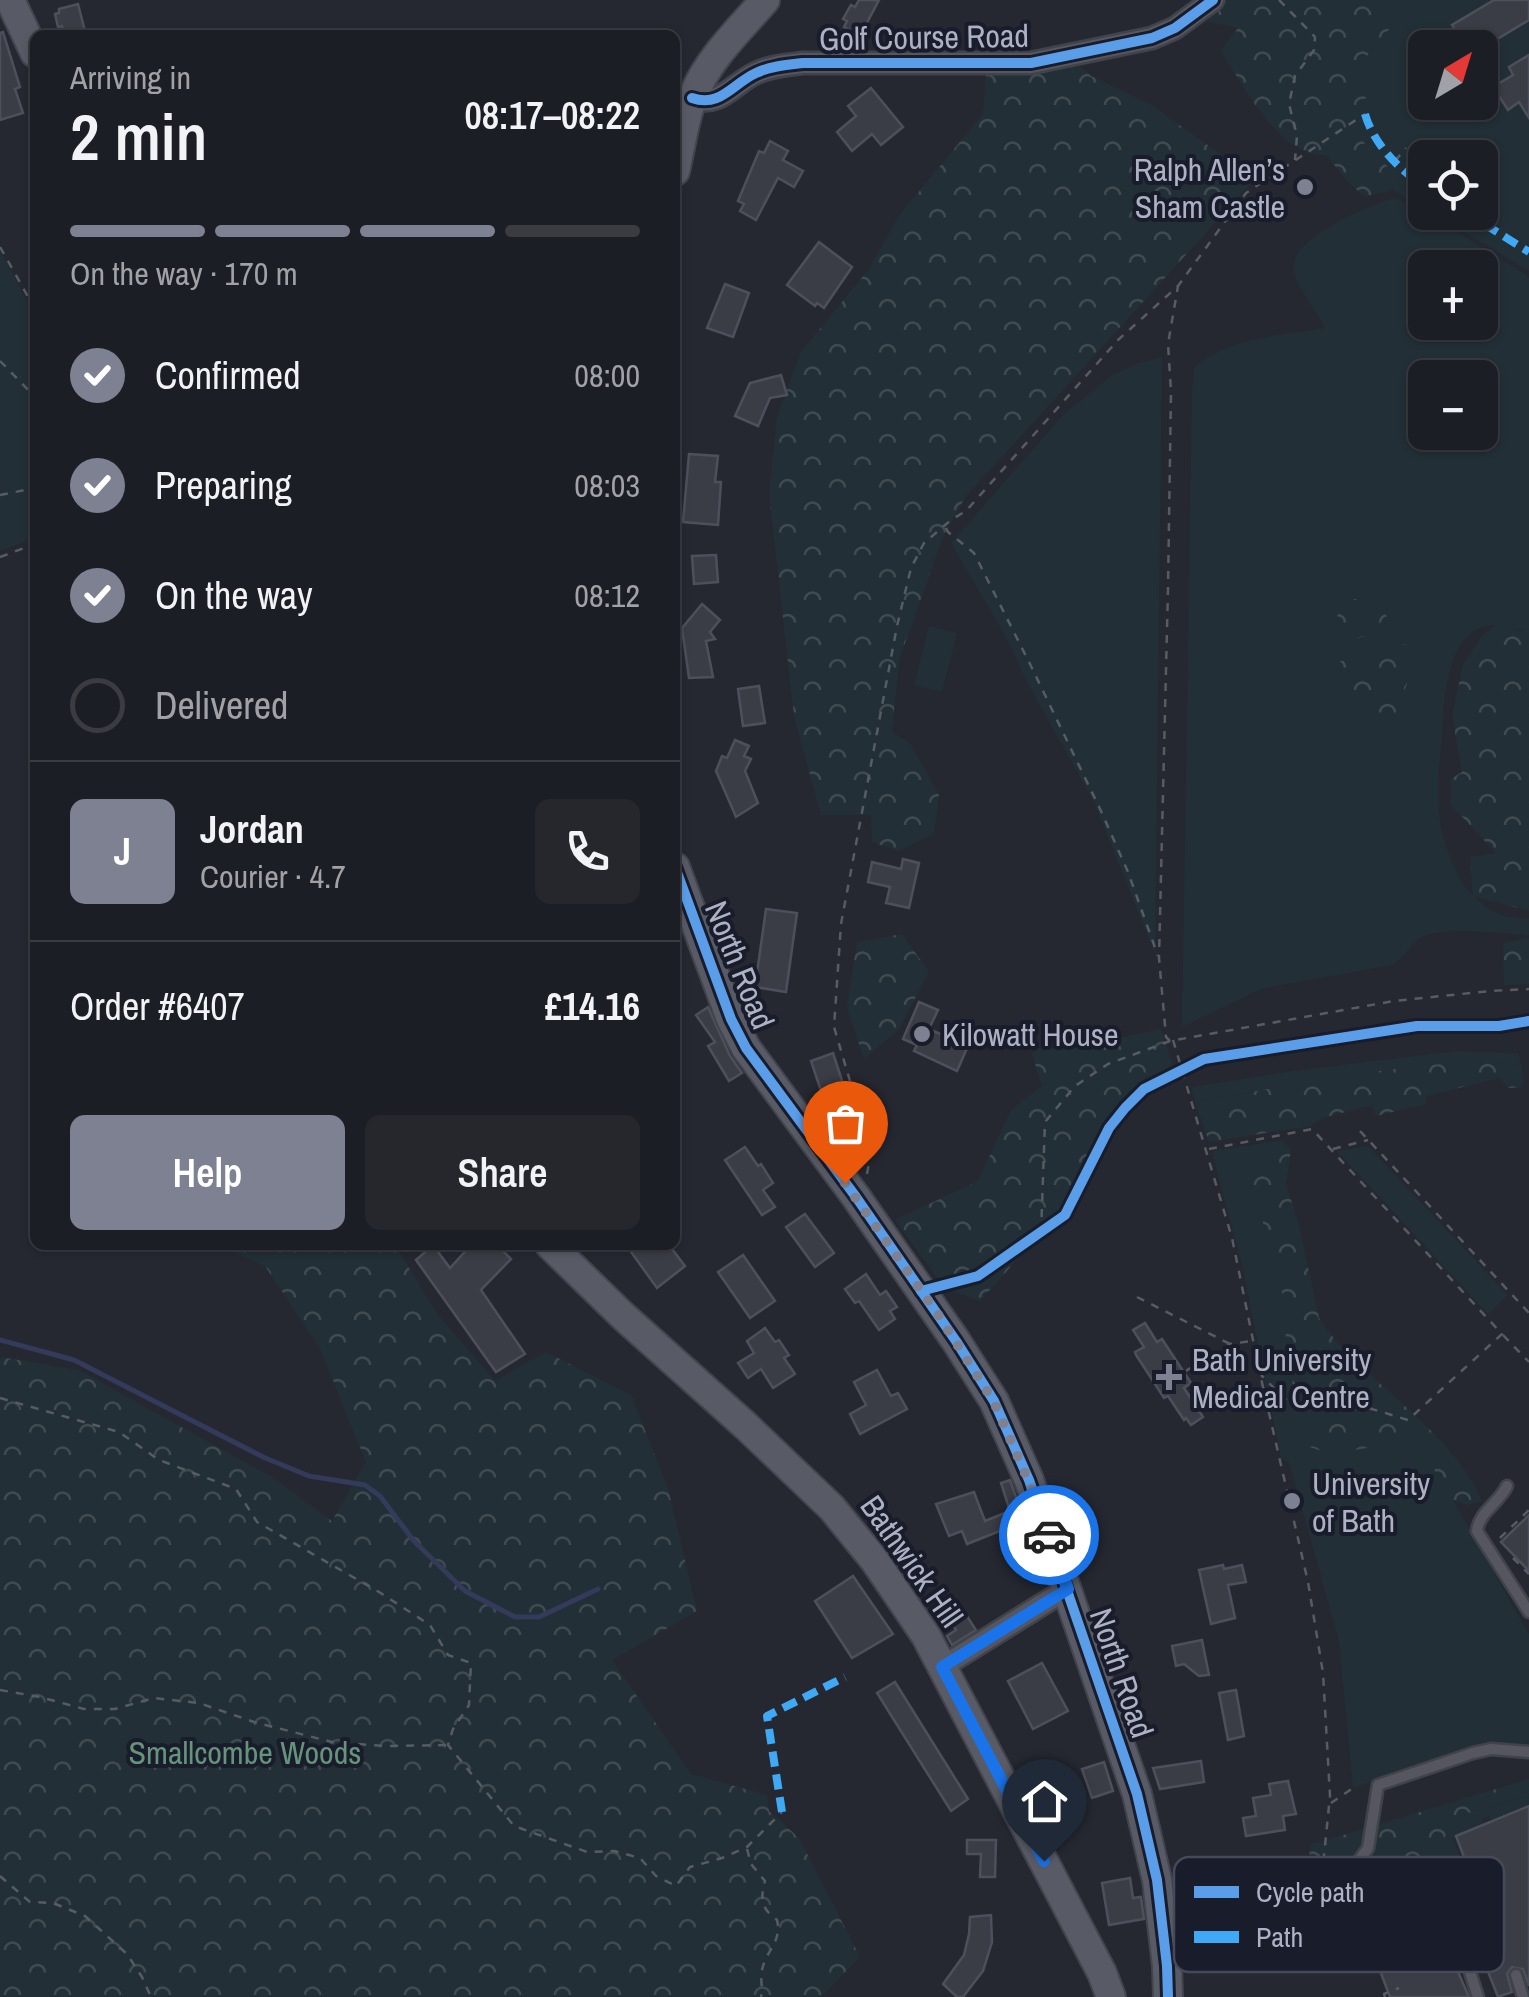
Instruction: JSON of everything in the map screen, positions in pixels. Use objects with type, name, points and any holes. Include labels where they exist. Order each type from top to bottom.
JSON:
[{"type":"street","points":[[10,0],[30,42]]},
{"type":"street","points":[[680,150],[692,98],[710,64],[765,0]]},
{"type":"street","name":"Golf Course Road","points":[[692,98],[713,100],[755,73],[779,65],[1031,63],[1152,38],[1174,28],[1213,0]]},
{"type":"street","name":"North Road","points":[[680,879],[746,1048],[856,1197],[994,1402],[1068,1589],[1137,1794],[1157,1880],[1168,1997]]},
{"type":"street","name":"Bathwick Hill","points":[[555,1250],[746,1426],[855,1535],[926,1636],[1111,1997]]},
{"type":"street","points":[[942,1667],[1068,1589]]},
{"type":"lane","points":[[1508,1486],[1478,1523],[1476,1531],[1529,1612]]},
{"type":"lane","points":[[1361,1857],[1368,1848],[1378,1784],[1490,1749],[1529,1752]]},
{"type":"lane","points":[[1470,1972],[1478,1997]]},
{"type":"lane","points":[[1516,1974],[1523,1997]]},
{"type":"path","points":[[1279,0],[1315,36],[1314,50],[1295,76],[1289,104],[1297,136],[1295,160]]},
{"type":"path","points":[[856,1197],[863,1190],[871,1152],[834,1027],[841,924],[912,568],[924,543],[966,511],[1118,340],[1178,286],[1246,193],[1365,114]]},
{"type":"path","points":[[1395,161],[1406,148]]},
{"type":"path","points":[[0,247],[30,300]]},
{"type":"path","points":[[1178,286],[1168,344],[1171,392],[1159,958],[1166,1037],[1176,1053],[1232,1238],[1311,1600],[1323,1673],[1329,1804],[1324,1857]]},
{"type":"path","points":[[0,361],[30,392]]},
{"type":"path","points":[[0,495],[30,489]]},
{"type":"path","points":[[945,525],[974,553],[1030,664],[1101,810],[1159,958]]},
{"type":"path","points":[[0,557],[30,546]]},
{"type":"path","points":[[1041,1233],[1045,1122],[1075,1086],[1108,1064],[1172,1041],[1394,1002],[1529,989]]},
{"type":"path","points":[[1207,1149],[1312,1129],[1529,1362]]},
{"type":"path","points":[[1360,1131],[1529,1314]]},
{"type":"path","points":[[1331,1149],[1368,1140]]},
{"type":"path","points":[[1138,1297],[1230,1344]]},
{"type":"path","points":[[1260,1374],[1294,1408],[1346,1401],[1408,1420],[1502,1334]]},
{"type":"path","points":[[1184,1372],[1230,1344],[1253,1341]]},
{"type":"path","points":[[1520,1354],[1529,1354]]},
{"type":"path","points":[[0,1398],[119,1432],[159,1460],[236,1488],[256,1522],[430,1626],[448,1655],[470,1663],[469,1705],[453,1729],[448,1745]]},
{"type":"path","points":[[1497,1541],[1529,1510]]},
{"type":"path","points":[[1508,1552],[1529,1574]]},
{"type":"path","points":[[0,1690],[84,1709],[115,1709],[154,1698],[199,1702],[254,1722],[332,1742],[448,1745]]},
{"type":"path","points":[[448,1745],[514,1826],[587,1852],[614,1852],[640,1858],[656,1876],[676,1886],[690,1867],[746,1847],[782,1812]]},
{"type":"path","points":[[1329,1804],[1352,1788]]},
{"type":"path","points":[[746,1847],[751,1864],[765,1881],[760,1899],[764,1910],[777,1920],[780,1934],[764,1965],[760,1997]]},
{"type":"path","points":[[0,1877],[30,1902],[52,1904],[85,1916],[127,1954],[151,1997]]},
{"type":"path","points":[[1385,1997],[1384,1994],[1399,1988]]},
{"type":"green space","points":[[1223,0],[1413,0],[1358,67],[1374,91],[1345,116],[1370,151],[1395,173],[1397,185],[1365,197],[1326,155],[1309,153],[1278,132],[1221,51],[1238,28],[1207,21]]},
{"type":"green space","points":[[1375,0],[1529,0],[1529,271],[1460,230],[1498,230],[1498,140],[1408,140],[1408,199],[1376,175],[1322,102]]},
{"type":"green space","points":[[1073,60],[1091,76],[1150,104],[1255,179],[966,496],[943,537],[899,660],[892,732],[910,743],[939,795],[934,834],[898,851],[872,842],[871,815],[821,815],[794,716],[769,493],[777,417],[801,352],[869,269],[898,217],[983,114],[986,72]]},
{"type":"green space","points":[[1394,198],[1408,203],[1408,230],[1454,230],[1486,250],[1408,250],[1408,340],[1498,340],[1498,258],[1529,277],[1529,629],[1484,626],[1458,649],[1448,677],[1438,793],[1447,850],[1465,885],[1492,910],[1509,917],[1529,918],[1529,935],[1458,931],[1431,934],[1418,940],[1392,965],[1261,989],[1182,1027],[1194,367],[1240,343],[1325,328],[1296,279],[1294,260],[1315,236],[1349,216]]},
{"type":"green space","points":[[0,251],[30,306],[30,540],[0,551]]},
{"type":"green space","points":[[1162,357],[1155,954],[1093,800],[951,543],[1062,416],[1111,376]]},
{"type":"green space","points":[[1354,599],[1379,607],[1395,628],[1339,643],[1337,617]]},
{"type":"green space","points":[[1498,624],[1518,631],[1529,629],[1529,911],[1473,896],[1470,857],[1496,853],[1451,805],[1451,779],[1462,772],[1452,715],[1463,665],[1482,636]]},
{"type":"green space","points":[[929,626],[957,633],[942,692],[914,685]]},
{"type":"green space","points":[[1405,644],[1410,667],[1392,731],[1336,685],[1332,668],[1338,662]]},
{"type":"green space","points":[[902,934],[929,972],[899,1029],[864,1059],[847,1008],[857,942]]},
{"type":"green space","points":[[1529,938],[1529,984],[1504,985],[1503,943]]},
{"type":"green space","points":[[1161,1029],[1173,1066],[1133,1095],[1114,1117],[1057,1215],[980,1301],[945,1288],[895,1220],[978,1181],[1011,1110],[1042,1086],[1032,1054],[1043,1046]]},
{"type":"green space","points":[[1456,1051],[1518,1053],[1522,1067],[1488,1061],[1195,1102],[1191,1087],[1293,1071]]},
{"type":"green space","points":[[1488,1061],[1522,1067],[1523,1087],[1509,1088],[1499,1078],[1426,1096],[1426,1104],[1376,1116],[1372,1105],[1323,1118],[1310,1126],[1209,1142],[1195,1102],[1378,1071]]},
{"type":"green space","points":[[1283,1140],[1291,1150],[1286,1183],[1319,1318],[1350,1355],[1444,1444],[1482,1501],[1467,1505],[1447,1498],[1432,1465],[1415,1444],[1330,1454],[1307,1446],[1299,1427],[1292,1385],[1294,1365],[1286,1338],[1282,1292],[1249,1165],[1251,1145]]},
{"type":"green space","points":[[1251,1145],[1310,1373],[1431,1444],[1455,1504],[1529,1634],[1529,1745],[1481,1743],[1353,1788],[1339,1641],[1289,1462],[1281,1458],[1242,1265],[1213,1157],[1216,1150]]},
{"type":"green space","points":[[1368,1146],[1508,1295],[1488,1314],[1337,1151]]},
{"type":"green space","name":"Smallcombe Woods","points":[[228,1250],[398,1250],[437,1314],[495,1381],[546,1352],[631,1395],[668,1488],[697,1611],[612,1660],[691,1774],[767,1795],[769,1811],[799,1838],[860,1957],[821,1997],[0,1997],[0,1357],[78,1370],[272,1477],[332,1521],[366,1462],[320,1348],[265,1266]]},
{"type":"green space","points":[[1529,1779],[1529,1798],[1455,1817],[1447,1832],[1442,1857],[1309,1857],[1310,1845]]},
{"type":"green space","points":[[1529,1798],[1529,1814],[1492,1822],[1489,1816],[1481,1819],[1485,1827],[1453,1839],[1460,1857],[1441,1857],[1444,1837],[1455,1817]]},
{"type":"building","points":[[859,0],[879,0],[860,36],[844,27],[847,21],[843,19]]},
{"type":"building","points":[[1494,0],[1529,0],[1529,20],[1498,39],[1498,30],[1455,30],[1452,25]]},
{"type":"building","points":[[78,4],[85,30],[58,27],[55,14]]},
{"type":"building","points":[[3,32],[20,87],[15,89],[23,113],[0,120],[0,33]]},
{"type":"building","points":[[1529,55],[1529,118],[1519,102],[1508,110],[1498,95],[1498,84],[1513,75],[1509,67]]},
{"type":"building","points":[[871,88],[903,127],[881,145],[872,134],[852,151],[837,132],[856,116],[848,106]]},
{"type":"building","points":[[770,141],[788,151],[783,160],[803,171],[794,187],[778,178],[756,220],[740,211],[744,204],[738,201],[759,151],[764,153]]},
{"type":"building","points":[[819,242],[852,267],[824,308],[817,303],[815,306],[787,285]]},
{"type":"building","points":[[725,284],[749,293],[733,337],[707,328]]},
{"type":"building","points":[[781,375],[787,395],[770,398],[758,426],[735,416],[750,383]]},
{"type":"building","points":[[689,454],[718,456],[718,525],[683,522]]},
{"type":"building","points":[[716,555],[718,582],[694,584],[692,556]]},
{"type":"building","points":[[702,604],[720,620],[710,632],[715,639],[706,641],[713,677],[689,678],[682,628]]},
{"type":"building","points":[[759,686],[765,723],[743,726],[738,689]]},
{"type":"building","points":[[735,740],[749,746],[744,756],[751,759],[745,771],[758,803],[736,817],[716,771]]},
{"type":"building","points":[[903,859],[919,863],[909,908],[886,903],[890,887],[868,882],[872,862],[901,869]]},
{"type":"building","points":[[766,909],[797,913],[786,992],[755,987]]},
{"type":"building","name":"Kilowatt House","points":[[919,1002],[938,1010],[929,1029],[968,1046],[957,1071],[914,1051],[917,1045],[903,1039]]},
{"type":"building","points":[[708,1007],[742,1073],[729,1081],[708,1046],[715,1042],[696,1015]]},
{"type":"building","points":[[833,1053],[848,1099],[826,1106],[811,1061]]},
{"type":"building","points":[[745,1147],[773,1183],[763,1190],[775,1207],[762,1215],[725,1160]]},
{"type":"building","points":[[805,1214],[834,1253],[815,1267],[786,1227]]},
{"type":"building","points":[[427,1250],[437,1250],[450,1268],[466,1250],[502,1250],[511,1259],[481,1290],[525,1354],[496,1372],[416,1260]]},
{"type":"building","points":[[630,1250],[673,1250],[685,1266],[657,1288]]},
{"type":"building","points":[[743,1255],[775,1301],[750,1318],[718,1272]]},
{"type":"building","points":[[866,1274],[880,1295],[886,1291],[897,1307],[890,1311],[895,1319],[879,1330],[859,1301],[855,1303],[845,1289]]},
{"type":"building","name":"Bath University Medical Centre","points":[[1145,1323],[1157,1342],[1162,1339],[1191,1383],[1184,1388],[1203,1417],[1191,1425],[1168,1396],[1164,1398],[1136,1355],[1144,1347],[1133,1330]]},
{"type":"building","points":[[765,1328],[789,1355],[784,1358],[795,1374],[773,1388],[761,1369],[748,1378],[738,1363],[754,1353],[747,1341]]},
{"type":"building","points":[[877,1370],[891,1396],[898,1393],[907,1409],[860,1434],[850,1414],[866,1405],[854,1382]]},
{"type":"building","points":[[1010,1480],[1031,1540],[1022,1544],[1015,1525],[967,1544],[962,1531],[949,1536],[936,1504],[974,1492],[985,1521],[1010,1511],[1001,1483]]},
{"type":"building","points":[[1529,1515],[1529,1571],[1501,1542]]},
{"type":"building","points":[[1223,1565],[1224,1569],[1242,1565],[1246,1582],[1228,1585],[1235,1618],[1211,1624],[1199,1570]]},
{"type":"building","points":[[853,1576],[893,1634],[852,1658],[815,1601]]},
{"type":"building","points":[[961,1607],[976,1630],[952,1645],[947,1636],[956,1630],[947,1616]]},
{"type":"building","points":[[1202,1640],[1209,1675],[1199,1676],[1184,1664],[1176,1666],[1172,1646]]},
{"type":"building","points":[[1042,1663],[1068,1711],[1033,1729],[1008,1681]]},
{"type":"building","points":[[895,1682],[968,1799],[951,1811],[877,1693]]},
{"type":"building","points":[[1236,1690],[1244,1736],[1228,1740],[1219,1693]]},
{"type":"building","points":[[1201,1761],[1204,1782],[1160,1789],[1153,1768]]},
{"type":"building","points":[[1104,1762],[1113,1791],[1092,1798],[1082,1769]]},
{"type":"building","points":[[1288,1781],[1296,1814],[1283,1816],[1285,1830],[1246,1836],[1243,1818],[1256,1816],[1253,1798],[1271,1795],[1269,1784]]},
{"type":"building","points":[[1529,1806],[1529,1986],[1523,1969],[1512,1967],[1507,1974],[1512,1992],[1498,1997],[1488,1972],[1504,1972],[1504,1857],[1464,1857],[1456,1836]]},
{"type":"building","points":[[967,1840],[996,1840],[995,1877],[980,1877],[981,1854],[967,1854]]},
{"type":"building","points":[[1130,1878],[1133,1898],[1141,1897],[1144,1919],[1109,1925],[1102,1883]]},
{"type":"building","points":[[991,1915],[992,1942],[983,1971],[963,1997],[957,1997],[943,1984],[964,1955],[970,1917]]},
{"type":"building","points":[[1380,1972],[1459,1972],[1469,1997],[1390,1997]]},
{"type":"waterway","points":[[0,1340],[74,1360],[263,1457],[309,1476],[365,1485],[380,1496],[414,1541],[465,1591],[515,1617],[539,1617],[598,1589]]},
{"type":"marked path","points":[[1365,114],[1375,136],[1408,174]]},
{"type":"marked path","points":[[1494,230],[1529,252]]},
{"type":"marked path","points":[[782,1812],[767,1716],[845,1677]]},
{"type":"cycle path","points":[[692,98],[710,100],[762,71],[803,63],[1031,63],[1152,38],[1175,28],[1213,0]]},
{"type":"cycle path","points":[[680,881],[731,1019],[746,1048],[956,1341],[994,1401],[1029,1480],[1137,1794],[1157,1880],[1168,1997]]},
{"type":"cycle path","points":[[921,1291],[978,1276],[1065,1215],[1109,1128],[1125,1108],[1144,1089],[1204,1059],[1417,1026],[1499,1026],[1529,1021]]},
{"type":"way so far","points":[[845,1183],[994,1402],[1049,1535]]},
{"type":"place","name":"Ralph Allen’s Sham Castle","points":[[1305,187]]},
{"type":"place","name":"Kilowatt House","points":[[922,1034]]},
{"type":"place","name":"Bath University Medical Centre","points":[[1169,1377]]},
{"type":"place","name":"University of Bath","points":[[1292,1501]]},
{"type":"route","points":[[1044,1861],[942,1667],[1068,1589],[1049,1535]]}]
